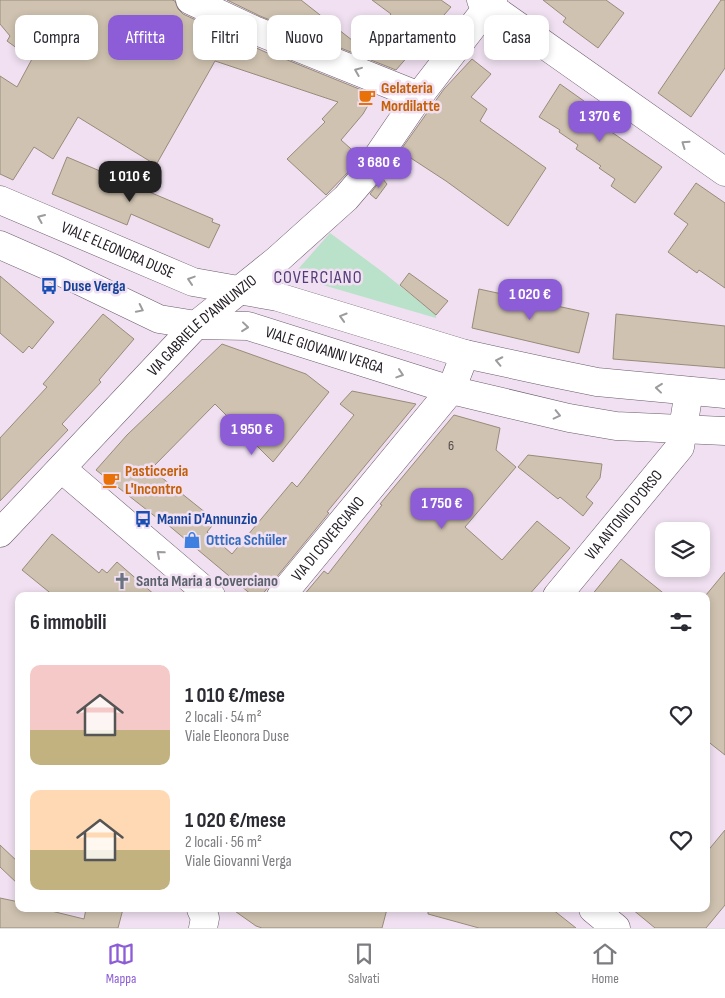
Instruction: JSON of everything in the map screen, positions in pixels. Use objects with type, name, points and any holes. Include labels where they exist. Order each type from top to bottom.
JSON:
[{"type":"street","points":[[194,1],[254,30],[419,96]]},
{"type":"street","points":[[487,2],[725,172]]},
{"type":"street","name":"VIA GABRIELE D'ANNUNZIO","points":[[0,533],[196,325],[277,260],[346,198],[363,178],[487,2]]},
{"type":"street","name":"VIALE ELEONORA DUSE","points":[[0,200],[193,282],[239,290]]},
{"type":"street","points":[[0,244],[159,318],[196,325]]},
{"type":"street","points":[[239,290],[278,297],[465,354],[597,382],[725,394]]},
{"type":"street","name":"VIALE GIOVANNI VERGA","points":[[196,325],[248,326],[451,390],[570,418],[616,426],[725,431]]},
{"type":"street","points":[[451,390],[465,354]]},
{"type":"street","name":"VIA DI COVERCIANO","points":[[284,592],[451,390]]},
{"type":"street","points":[[684,429],[690,391]]},
{"type":"street","name":"VIA ANTONIO D'ORSO","points":[[560,592],[680,446],[684,429]]},
{"type":"street","points":[[62,469],[206,592]]},
{"type":"street","points":[[202,912],[205,918],[203,928]]},
{"type":"street","points":[[596,912],[616,928]]},
{"type":"green space","points":[[330,233],[384,273],[436,315],[436,318],[292,276]]},
{"type":"building","points":[[0,0],[175,1],[178,9],[183,14],[193,19],[193,60],[257,60],[257,48],[267,53],[267,60],[287,60],[374,95],[363,114],[341,140],[359,156],[351,169],[326,195],[287,159],[325,122],[322,119],[338,102],[215,61],[156,165],[78,117],[53,159],[34,147],[13,180],[0,174],[0,76],[17,87],[31,60],[98,60],[98,15],[15,15],[15,47],[7,41],[10,36],[0,24]]},
{"type":"building","points":[[227,0],[301,0],[320,15],[267,15],[267,19]]},
{"type":"building","points":[[372,0],[441,0],[451,7],[444,15],[390,15]]},
{"type":"building","points":[[543,0],[606,0],[624,13],[598,48],[563,22],[566,18]]},
{"type":"building","points":[[721,0],[725,0],[725,68],[691,117],[658,93]]},
{"type":"building","points":[[341,31],[351,39],[351,52],[341,48]]},
{"type":"building","points":[[371,60],[405,60],[396,70]]},
{"type":"building","points":[[471,60],[473,60],[491,74],[471,97],[487,109],[480,121],[546,168],[508,226],[446,181],[400,151],[444,89]]},
{"type":"building","points":[[560,84],[605,116],[600,124],[662,167],[635,203],[611,186],[615,179],[599,168],[601,166],[576,149],[578,145],[559,132],[560,130],[539,117]]},
{"type":"building","points":[[67,157],[213,219],[212,222],[220,225],[209,248],[131,214],[127,225],[52,194]]},
{"type":"building","points":[[382,178],[387,184],[376,199],[370,194]]},
{"type":"building","points":[[696,183],[725,203],[725,288],[699,270],[697,273],[668,252],[688,224],[674,214]]},
{"type":"building","points":[[409,273],[448,301],[436,315],[400,285]]},
{"type":"building","points":[[0,276],[54,322],[32,349],[29,346],[23,353],[0,333]]},
{"type":"building","points":[[479,289],[589,313],[579,353],[472,328]]},
{"type":"building","points":[[103,314],[134,339],[99,380],[101,382],[62,424],[68,430],[0,501],[0,438],[47,387],[43,384]]},
{"type":"building","points":[[616,314],[725,326],[725,368],[613,359]]},
{"type":"building","points":[[222,344],[306,374],[329,392],[273,462],[215,404],[151,469],[216,521],[207,532],[232,554],[292,482],[297,487],[354,415],[340,404],[352,391],[416,404],[264,592],[248,592],[167,524],[96,470],[127,435]]},
{"type":"building","points":[[454,415],[500,428],[496,450],[516,467],[465,527],[502,560],[537,521],[570,548],[532,592],[306,592],[324,571],[328,574],[382,505],[380,504]]},
{"type":"building","points":[[528,455],[602,464],[600,478],[586,497],[593,503],[583,516],[518,467]]},
{"type":"building","points":[[52,534],[99,573],[102,569],[107,573],[117,562],[151,592],[49,592],[22,570]]},
{"type":"building","points":[[621,559],[662,592],[594,592]]},
{"type":"building","points":[[725,572],[725,755],[710,743],[710,592],[708,592]]},
{"type":"building","points":[[725,830],[725,905],[706,928],[655,928],[636,912],[710,912],[710,848]]},
{"type":"building","points":[[0,845],[15,859],[15,881],[0,867]]},
{"type":"building","points":[[0,898],[15,901],[15,912],[55,912],[84,919],[85,912],[122,912],[118,928],[0,928]]},
{"type":"building","points":[[236,912],[386,912],[382,928],[262,928]]},
{"type":"building","points":[[428,912],[556,912],[576,928],[479,928],[428,914]]},
{"type":"place","name":"Gelateria Mordilatte","points":[[367,97]]},
{"type":"place","name":"Duse Verga","points":[[49,286]]},
{"type":"place","name":"Pasticceria L'Incontro","points":[[111,480]]},
{"type":"place","name":"Manni D'Annunzio","points":[[143,519]]},
{"type":"place","name":"Ottica Schüler","points":[[192,540]]},
{"type":"place","name":"Santa Maria a Coverciano","points":[[122,581]]},
{"type":"district","name":"COVERCIANO","points":[[318,277]]}]
